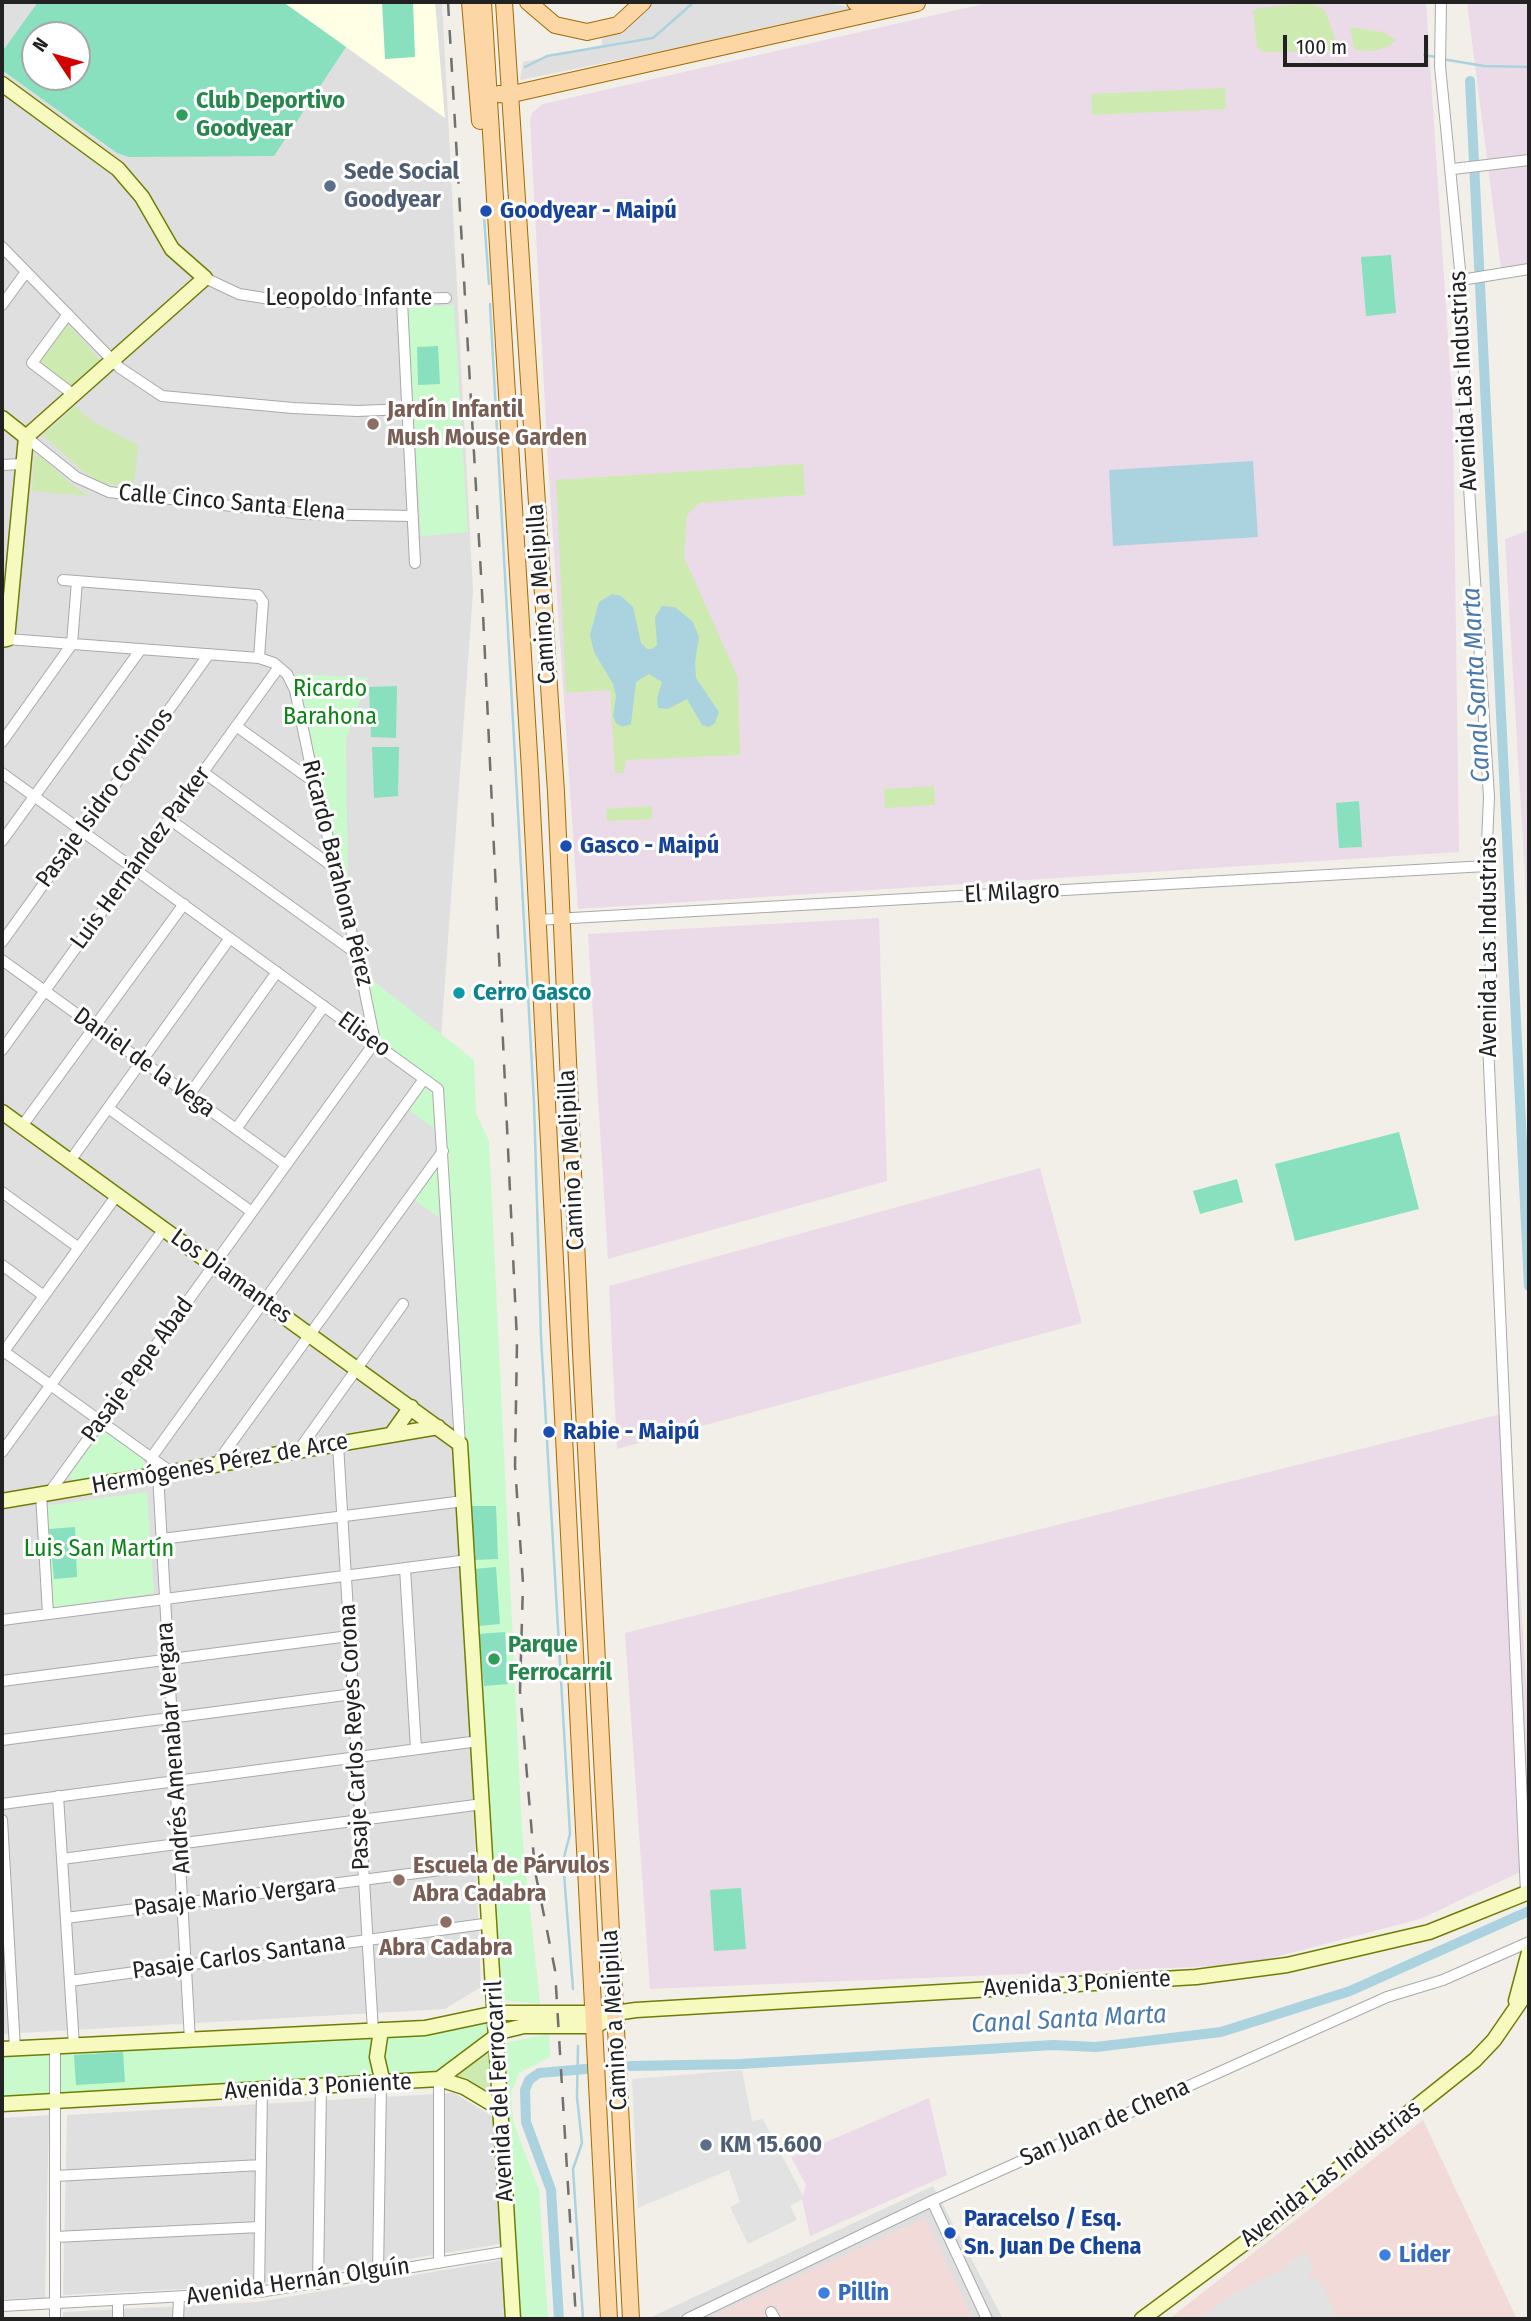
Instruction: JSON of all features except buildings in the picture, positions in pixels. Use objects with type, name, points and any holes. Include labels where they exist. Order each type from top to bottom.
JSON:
[{"type":"main road","points":[[470,2],[481,127],[494,179]]},
{"type":"main road","name":"Camino a Melipilla","points":[[483,2],[544,1047],[609,2319]]},
{"type":"main road","name":"Camino a Melipilla","points":[[504,2],[556,792],[576,1256],[631,2319]]},
{"type":"main road","points":[[528,2],[555,25],[587,32],[618,25],[643,2]]},
{"type":"main road","points":[[855,2],[919,2]]},
{"type":"main road","points":[[488,84],[496,93],[509,95],[919,2]]},
{"type":"main road","points":[[544,1047],[567,1045]]},
{"type":"main road","points":[[554,1258],[576,1256]]},
{"type":"main road","points":[[559,1353],[581,1352]]},
{"type":"street","name":"Avenida Las Industrias","points":[[1441,2],[1440,66],[1461,280],[1466,440],[1489,797],[1486,866],[1492,998],[1489,1062],[1528,1892]]},
{"type":"street","name":"Leopoldo Infante","points":[[2,84],[118,169],[142,197],[172,249],[205,278],[239,294],[274,301],[446,298]]},
{"type":"street","points":[[1452,169],[1529,160]]},
{"type":"street","points":[[2,247],[112,361],[149,389],[176,398],[357,411],[407,408]]},
{"type":"street","points":[[1461,280],[1529,269]]},
{"type":"street","points":[[2,305],[26,272]]},
{"type":"street","points":[[205,278],[26,436],[4,640],[259,658],[279,667]]},
{"type":"street","points":[[402,300],[415,563]]},
{"type":"street","points":[[68,314],[32,363],[74,395]]},
{"type":"street","points":[[2,418],[26,436]]},
{"type":"street","name":"Calle Cinco Santa Elena","points":[[26,436],[76,477],[109,492],[303,514],[413,516]]},
{"type":"street","points":[[2,465],[22,464]]},
{"type":"street","points":[[63,580],[258,595],[263,602],[259,658]]},
{"type":"street","points":[[2,742],[72,644],[77,581]]},
{"type":"street","points":[[2,841],[141,649]]},
{"type":"street","name":"Pasaje Isidro Corvinos","points":[[2,942],[209,654]]},
{"type":"street","name":"Luis Hernández Parker","points":[[2,1050],[279,667]]},
{"type":"street","name":"Ricardo Barahona Pérez","points":[[279,667],[291,679],[295,690],[314,782],[376,1036],[375,1042]]},
{"type":"street","points":[[236,726],[314,782]]},
{"type":"street","points":[[202,772],[336,869]]},
{"type":"street","name":"Eliseo","points":[[2,773],[438,1089],[460,1444]]},
{"type":"street","points":[[169,819],[357,954]]},
{"type":"street","name":"El Milagro","points":[[537,920],[1486,866]]},
{"type":"street","points":[[22,1126],[184,904]]},
{"type":"street","points":[[70,1161],[230,938]]},
{"type":"street","name":"Daniel de la Vega","points":[[2,960],[286,1165]]},
{"type":"street","points":[[189,1095],[277,972]]},
{"type":"street","points":[[236,1129],[324,1006]]},
{"type":"street","name":"Pasaje Pepe Abad","points":[[45,1493],[101,1421],[375,1042]]},
{"type":"street","points":[[151,1458],[424,1079]]},
{"type":"street","points":[[108,1108],[252,1212]]},
{"type":"street","name":"Los Diamantes","points":[[2,1112],[460,1444]]},
{"type":"street","points":[[216,1464],[443,1151]]},
{"type":"street","points":[[2,1192],[79,1248]]},
{"type":"street","points":[[2,1352],[117,1195]]},
{"type":"street","points":[[2,1452],[164,1229]]},
{"type":"street","points":[[2,1265],[44,1296]]},
{"type":"street","points":[[298,1451],[403,1304]]},
{"type":"street","name":"Andrés Amenabar Vergara","points":[[2,1352],[151,1458],[164,1473],[162,1539],[190,2040]]},
{"type":"street","points":[[391,1435],[411,1407]]},
{"type":"street","name":"Hermógenes Pérez de Arce","points":[[2,1501],[438,1427]]},
{"type":"street","name":"Pasaje Carlos Reyes Corona","points":[[338,1444],[367,1940],[377,2030]]},
{"type":"street","name":"Avenida del Ferrocarril","points":[[460,1444],[513,2319]]},
{"type":"street","points":[[45,1493],[48,1614]]},
{"type":"street","points":[[162,1539],[464,1501]]},
{"type":"street","points":[[2,1620],[468,1560]]},
{"type":"street","points":[[405,1568],[416,1749]]},
{"type":"street","points":[[2,1681],[349,1636]]},
{"type":"street","points":[[2,1740],[353,1694]]},
{"type":"street","points":[[2,1804],[479,1741]]},
{"type":"street","points":[[58,1796],[74,2046]]},
{"type":"street","points":[[62,1859],[483,1804]]},
{"type":"street","points":[[2,1820],[9,2049]]},
{"type":"street","name":"Pasaje Mario Vergara","points":[[66,1918],[487,1864]]},
{"type":"street","name":"Avenida 3 Poniente","points":[[2,2104],[439,2079],[496,2035],[524,2026],[615,2016],[636,2010],[1196,1977],[1236,1972],[1323,1957],[1429,1932],[1528,1892]]},
{"type":"street","name":"Pasaje Carlos Santana","points":[[70,1980],[187,1962],[491,1923]]},
{"type":"street","name":"San Juan de Chena","points":[[687,2319],[932,2201],[1387,1997],[1443,1980],[1529,1942]]},
{"type":"street","name":"Avenida Las Industrias","points":[[1510,2018],[1529,1952]]},
{"type":"street","name":"Avenida Las Industrias","points":[[1142,2319],[1258,2233],[1475,2060],[1510,2018],[1529,1989]]},
{"type":"street","name":"Avenida 3 Poniente","points":[[9,2049],[445,2025],[496,2013],[594,2018]]},
{"type":"street","points":[[377,2030],[377,2057],[382,2083],[378,2273]]},
{"type":"street","points":[[55,2046],[55,2319]]},
{"type":"street","points":[[439,2263],[439,2079],[464,2087],[499,2108]]},
{"type":"street","points":[[318,2284],[321,2087]]},
{"type":"street","points":[[259,2292],[262,2090]]},
{"type":"street","points":[[55,2176],[261,2165]]},
{"type":"street","points":[[932,2201],[987,2319]]},
{"type":"street","points":[[55,2237],[260,2227]]},
{"type":"street","name":"Avenida Hernán Olguín","points":[[2,2306],[118,2302],[259,2292],[510,2251]]},
{"type":"street","points":[[178,2319],[179,2298]]},
{"type":"street","points":[[118,2302],[118,2319]]},
{"type":"shaded area","points":[[2,2],[442,2],[473,592],[437,1093],[481,1987],[445,2009],[2,2034]]},
{"type":"shaded area","points":[[283,2],[435,2],[445,118],[346,47]]},
{"type":"shaded area","points":[[650,2],[822,2],[850,7],[851,13],[520,80],[523,62],[602,45],[602,36]]},
{"type":"shaded area","points":[[992,2],[1426,2],[1453,414],[1459,852],[578,909],[548,463],[530,119],[533,112],[543,104]]},
{"type":"shaded area","points":[[1467,2],[1529,2],[1529,271],[1502,277]]},
{"type":"shaded area","points":[[1529,530],[1529,944],[1505,539]]},
{"type":"shaded area","points":[[879,918],[887,1181],[608,1259],[588,934]]},
{"type":"shaded area","points":[[1040,1168],[1082,1323],[617,1449],[609,1286]]},
{"type":"shaded area","points":[[1509,1412],[1529,1729],[1529,1868],[1420,1919],[1245,1965],[650,1989],[625,1633]]},
{"type":"shaded area","name":"KM 15.600","points":[[742,2070],[752,2121],[763,2119],[804,2198],[790,2206],[797,2220],[748,2244],[730,2207],[740,2202],[729,2170],[638,2208],[632,2079]]},
{"type":"shaded area","points":[[454,2093],[495,2118],[501,2244],[242,2286],[63,2295],[67,2115]]},
{"type":"shaded area","points":[[929,2098],[947,2175],[810,2236],[802,2199],[806,2185],[791,2157]]},
{"type":"shaded area","points":[[49,2115],[45,2298],[2,2299],[2,2118]]},
{"type":"shaded area","points":[[1423,2120],[1517,2319],[1169,2319]]},
{"type":"shaded area","points":[[933,2186],[1003,2319],[647,2319]]},
{"type":"shaded area","points":[[925,2218],[973,2319],[705,2319]]},
{"type":"shaded area","points":[[1306,2253],[1314,2270],[1308,2273],[1311,2279],[1318,2277],[1338,2319],[1199,2319],[1231,2294],[1287,2268],[1288,2262]]},
{"type":"shaded area","points":[[502,2260],[507,2319],[63,2319],[63,2312],[258,2302]]},
{"type":"green space","name":"Club Deportivo Goodyear","points":[[38,2],[283,2],[346,47],[274,156],[129,157],[117,153],[31,91],[91,91],[91,21],[24,21]]},
{"type":"green space","points":[[382,2],[413,2],[415,57],[385,59]]},
{"type":"green space","points":[[1311,3],[1325,10],[1338,47],[1332,51],[1263,52],[1257,47],[1253,11],[1258,8]]},
{"type":"green space","name":"Club Deportivo Goodyear","points":[[21,26],[21,84],[2,70],[2,52]]},
{"type":"green space","points":[[1350,27],[1383,32],[1396,40],[1389,46],[1374,51],[1354,50]]},
{"type":"green space","points":[[1225,88],[1226,109],[1092,115],[1091,94]]},
{"type":"green space","points":[[1391,255],[1396,313],[1366,316],[1361,257]]},
{"type":"green space","points":[[454,305],[468,532],[421,536],[407,308]]},
{"type":"green space","points":[[66,322],[100,360],[69,388],[37,364]]},
{"type":"green space","points":[[438,346],[440,384],[418,385],[417,347]]},
{"type":"green space","points":[[75,406],[93,422],[138,445],[134,487],[105,484],[85,473],[43,435]]},
{"type":"green space","points":[[39,455],[73,486],[90,496],[32,491],[34,457]]},
{"type":"green space","points":[[803,464],[805,495],[699,503],[687,515],[684,557],[738,678],[740,755],[626,760],[624,773],[615,773],[610,690],[566,693],[556,480]]},
{"type":"green space","name":"Ricardo Barahona","points":[[296,674],[368,678],[346,740],[348,895]]},
{"type":"green space","points":[[397,686],[396,738],[371,737],[369,687]]},
{"type":"green space","points":[[372,747],[399,747],[398,796],[374,798]]},
{"type":"green space","points":[[934,786],[935,805],[885,808],[884,789]]},
{"type":"green space","points":[[1359,801],[1362,847],[1339,848],[1336,803]]},
{"type":"green space","points":[[651,806],[653,819],[607,821],[606,809]]},
{"type":"green space","points":[[367,976],[474,1060],[476,1113],[489,1141],[522,1832],[540,2004],[503,2000],[443,1093],[380,1043]]},
{"type":"green space","points":[[423,1086],[433,1093],[434,1128],[407,1109]]},
{"type":"green space","points":[[1399,1132],[1419,1209],[1295,1241],[1275,1164]]},
{"type":"green space","points":[[438,1166],[439,1218],[413,1199]]},
{"type":"green space","points":[[1237,1179],[1243,1202],[1200,1214],[1193,1191]]},
{"type":"green space","points":[[102,1430],[144,1459],[144,1470],[73,1483],[70,1475]]},
{"type":"green space","name":"Luis San Martín","points":[[147,1492],[154,1593],[51,1608],[44,1506]]},
{"type":"green space","name":"Parque Ferrocarril","points":[[472,1506],[496,1506],[498,1559],[474,1560]]},
{"type":"green space","points":[[75,1527],[77,1577],[54,1579],[49,1529]]},
{"type":"green space","name":"Parque Ferrocarril","points":[[496,1567],[500,1624],[478,1626],[474,1569]]},
{"type":"green space","name":"Parque Ferrocarril","points":[[505,1632],[508,1684],[484,1686],[479,1634]]},
{"type":"green space","points":[[741,1888],[746,1949],[714,1951],[710,1890]]},
{"type":"green space","points":[[488,2019],[489,2035],[442,2073],[2,2102],[2,2056],[423,2033],[465,2028]]},
{"type":"green space","points":[[549,2034],[550,2057],[519,2073],[511,2093],[513,2121],[539,2190],[548,2319],[519,2319],[500,2051],[504,2043]]},
{"type":"green space","points":[[490,2048],[492,2091],[487,2094],[454,2078]]},
{"type":"green space","points":[[123,2052],[125,2082],[76,2085],[74,2055]]},
{"type":"water","points":[[1253,461],[1258,537],[1113,546],[1109,470]]},
{"type":"water","points":[[612,594],[621,596],[633,607],[641,643],[647,649],[657,645],[655,617],[662,606],[675,607],[693,622],[699,637],[695,662],[696,678],[719,712],[715,723],[709,727],[702,725],[687,699],[668,709],[658,708],[657,698],[662,682],[649,674],[636,682],[631,724],[622,727],[616,723],[613,716],[616,696],[613,684],[594,652],[590,635],[599,602]]},
{"type":"waterway","points":[[525,67],[547,56],[653,38],[694,2]]},
{"type":"waterway","points":[[1424,55],[1436,57]]},
{"type":"waterway","points":[[1442,59],[1484,66],[1529,67]]},
{"type":"waterway","name":"Canal Santa Marta","points":[[1470,81],[1529,1286]]},
{"type":"waterway","points":[[484,217],[489,284]]},
{"type":"waterway","points":[[490,304],[534,1103],[541,1337],[570,1834],[563,1861],[573,1989]]},
{"type":"waterway","name":"Canal Santa Marta","points":[[630,2066],[741,2064],[1053,2045],[1096,2047],[1221,2032],[1350,1991],[1529,1911]]},
{"type":"waterway","points":[[578,2046],[577,2097],[582,2143],[573,2169],[583,2319]]},
{"type":"waterway","name":"Canal Santa Marta","points":[[559,2319],[551,2190],[526,2122],[525,2090],[529,2080],[539,2073],[586,2069]]},
{"type":"railway","points":[[448,2],[482,592],[517,1341],[515,1466],[523,1583],[520,1691],[535,1871],[555,1970],[576,2319]]},
{"type":"place","name":"Club Deportivo Goodyear","points":[[182,115]]},
{"type":"place","name":"Sede Social Goodyear","points":[[330,186]]},
{"type":"place","name":"Goodyear - Maipú","points":[[486,211]]},
{"type":"place","name":"Jardín Infantil Mush Mouse Garden","points":[[373,424]]},
{"type":"place","name":"Gasco - Maipú","points":[[566,846]]},
{"type":"place","name":"Cerro Gasco","points":[[459,993]]},
{"type":"place","name":"Rabie - Maipú","points":[[549,1432]]},
{"type":"place","name":"Parque Ferrocarril","points":[[494,1659]]},
{"type":"place","name":"Escuela de Párvulos Abra Cadabra","points":[[399,1880]]},
{"type":"place","name":"Abra Cadabra","points":[[446,1922]]},
{"type":"place","name":"KM 15.600","points":[[706,2145]]},
{"type":"place","name":"Paracelso / Esq. Sn. Juan De Chena","points":[[950,2233]]},
{"type":"place","name":"Lider","points":[[1385,2255]]},
{"type":"place","name":"Pillin","points":[[824,2293]]}]
